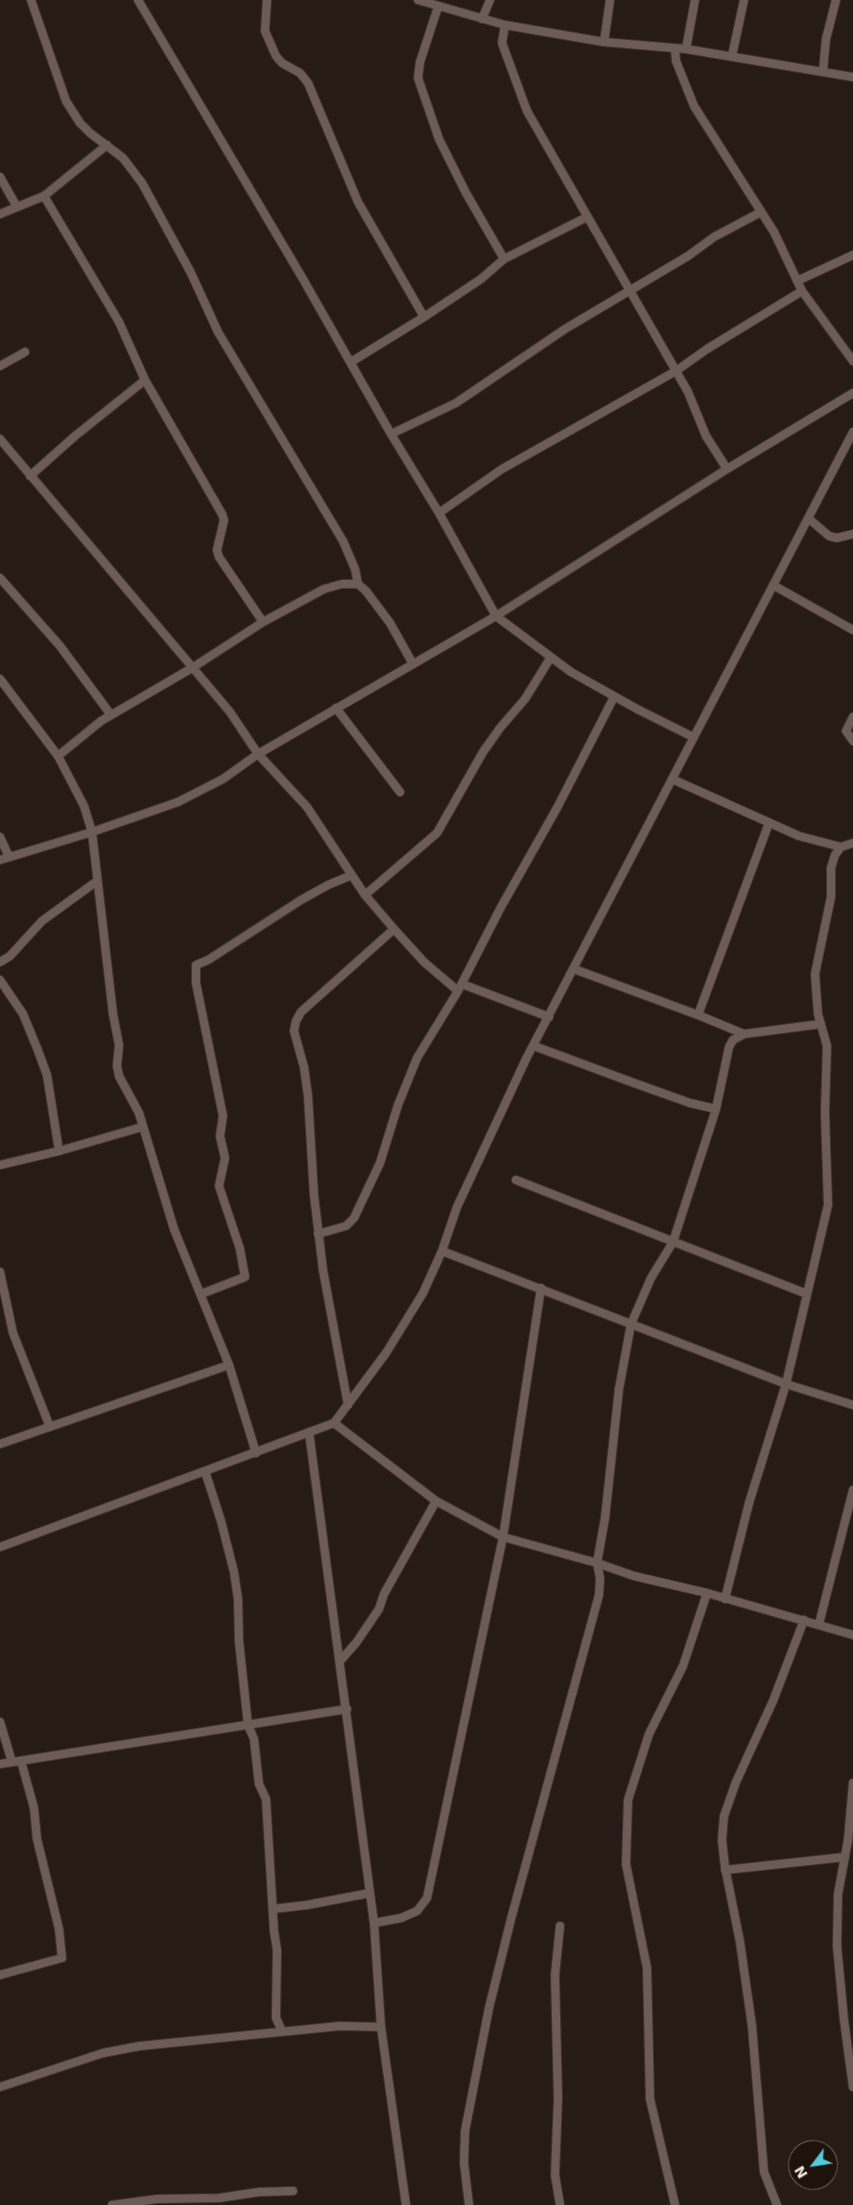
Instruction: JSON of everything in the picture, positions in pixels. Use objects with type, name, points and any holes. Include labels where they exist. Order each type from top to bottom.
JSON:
[{"type":"street","points":[[31,0],[66,101],[90,133],[123,158],[142,183],[191,273],[218,332],[343,541],[353,564],[358,584],[366,591],[390,623],[413,664]]},
{"type":"street","points":[[138,0],[439,513],[496,616],[571,672],[693,737]]},
{"type":"street","points":[[267,0],[265,31],[276,56],[282,63],[300,73],[308,83],[358,202],[424,317]]},
{"type":"street","points":[[418,0],[505,26],[604,42],[686,49],[853,76]]},
{"type":"street","points":[[482,19],[490,0]]},
{"type":"street","points":[[604,42],[610,0]]},
{"type":"street","points":[[686,49],[695,0]]},
{"type":"street","points":[[732,56],[744,0]]},
{"type":"street","points":[[823,71],[826,39],[836,0]]},
{"type":"street","points":[[438,7],[420,62],[418,78],[439,139],[466,194],[504,259]]},
{"type":"street","points":[[505,26],[502,43],[527,111],[688,392],[706,436],[727,469]]},
{"type":"street","points":[[675,49],[676,61],[694,106],[774,232],[802,291],[853,361]]},
{"type":"street","points":[[0,214],[44,196],[107,145]]},
{"type":"street","points":[[0,177],[17,207]]},
{"type":"street","points":[[44,196],[120,322],[145,380],[222,514],[224,520],[218,545],[219,557],[263,622]]},
{"type":"street","points":[[391,434],[456,402],[566,330],[688,256],[714,237],[761,212]]},
{"type":"street","points":[[351,362],[424,317],[480,279],[504,259],[587,217]]},
{"type":"street","points":[[798,281],[853,255]]},
{"type":"street","points":[[439,513],[502,468],[676,371],[707,349],[802,291]]},
{"type":"street","points":[[0,366],[26,352]]},
{"type":"street","points":[[30,476],[75,436],[145,380]]},
{"type":"street","points":[[0,860],[92,832],[178,802],[223,779],[258,754],[496,616],[727,469],[853,393]]},
{"type":"street","points":[[0,1547],[334,1423],[348,1405],[386,1353],[423,1293],[442,1251],[457,1207],[534,1046],[853,432]]},
{"type":"street","points":[[0,439],[230,712],[258,754],[307,807],[365,895],[424,962],[460,987],[550,1017]]},
{"type":"street","points":[[808,518],[829,536],[837,538],[853,534]]},
{"type":"street","points":[[0,578],[60,646],[111,715]]},
{"type":"street","points":[[58,756],[90,728],[192,668],[263,622],[324,589],[342,584],[358,584]]},
{"type":"street","points":[[773,585],[853,630]]},
{"type":"street","points":[[365,895],[437,833],[483,752],[500,728],[525,699],[551,657]]},
{"type":"street","points":[[0,679],[58,756],[84,806],[92,832],[119,1045],[117,1066],[119,1076],[139,1113],[174,1229],[229,1365],[256,1453]]},
{"type":"street","points":[[318,1234],[346,1226],[354,1218],[380,1163],[398,1104],[418,1058],[460,987],[501,907],[557,808],[614,696]]},
{"type":"street","points":[[336,708],[400,792]]},
{"type":"street","points":[[853,717],[846,731],[853,741]]},
{"type":"street","points":[[672,780],[799,836],[841,847],[853,843]]},
{"type":"street","points":[[698,1015],[769,823]]},
{"type":"street","points":[[0,837],[10,857]]},
{"type":"street","points":[[725,1599],[749,1503],[786,1384],[828,1206],[825,1112],[827,1046],[818,1014],[815,974],[831,897],[831,868],[835,855],[841,847]]},
{"type":"street","points":[[201,1294],[245,1277],[240,1249],[219,1186],[225,1158],[220,1136],[223,1116],[196,984],[196,965],[208,960],[301,900],[328,885],[352,875]]},
{"type":"street","points":[[0,962],[10,956],[42,921],[97,881]]},
{"type":"street","points":[[348,1405],[318,1234],[308,1096],[304,1067],[294,1030],[301,1012],[394,929]]},
{"type":"street","points":[[574,970],[698,1015],[744,1034]]},
{"type":"street","points":[[0,980],[23,1014],[47,1075],[59,1151]]},
{"type":"street","points":[[469,2205],[464,2163],[464,2131],[488,2008],[599,1595],[600,1578],[597,1563],[605,1518],[619,1389],[631,1324],[651,1278],[673,1242],[716,1109],[729,1047],[733,1040],[744,1034],[821,1024]]},
{"type":"street","points":[[534,1046],[652,1090],[716,1109]]},
{"type":"street","points":[[0,1165],[59,1151],[142,1127]]},
{"type":"street","points":[[516,1180],[807,1294]]},
{"type":"street","points":[[442,1251],[786,1384],[853,1405]]},
{"type":"street","points":[[0,1272],[13,1333],[50,1427]]},
{"type":"street","points":[[374,1923],[401,1918],[417,1911],[427,1898],[503,1537],[541,1288]]},
{"type":"street","points":[[0,1444],[229,1365]]},
{"type":"street","points":[[334,1423],[436,1501],[503,1537],[597,1563],[634,1576],[819,1624],[853,1635]]},
{"type":"street","points":[[310,1432],[374,1923],[381,2027],[406,2205]]},
{"type":"street","points":[[205,1471],[221,1521],[235,1581],[248,1725],[254,1739],[259,1784],[266,1798],[276,1950],[276,2018],[282,2031]]},
{"type":"street","points":[[819,1624],[853,1490]]},
{"type":"street","points":[[340,1661],[356,1643],[380,1609],[384,1594],[436,1501]]},
{"type":"street","points":[[675,2205],[650,2099],[647,1968],[626,1864],[628,1800],[649,1734],[683,1666],[707,1594]]},
{"type":"street","points":[[777,2205],[764,2172],[752,2026],[740,1942],[725,1870],[722,1840],[724,1816],[736,1782],[772,1701],[804,1620]]},
{"type":"street","points":[[0,1764],[347,1709]]},
{"type":"street","points":[[0,1722],[12,1762]]},
{"type":"street","points":[[0,1976],[62,1958],[59,1929],[37,1840],[34,1808],[21,1761]]},
{"type":"street","points":[[853,1783],[845,1857],[838,1894],[837,1946],[853,2087]]},
{"type":"street","points":[[725,1870],[845,1857]]},
{"type":"street","points":[[273,1909],[307,1905],[370,1893]]},
{"type":"street","points":[[560,1926],[555,1975],[558,2098],[555,2175],[560,2205]]},
{"type":"street","points":[[0,2087],[103,2053],[131,2048],[340,2026],[381,2027]]},
{"type":"street","points":[[112,2205],[157,2199],[220,2198],[244,2193],[293,2190]]}]
